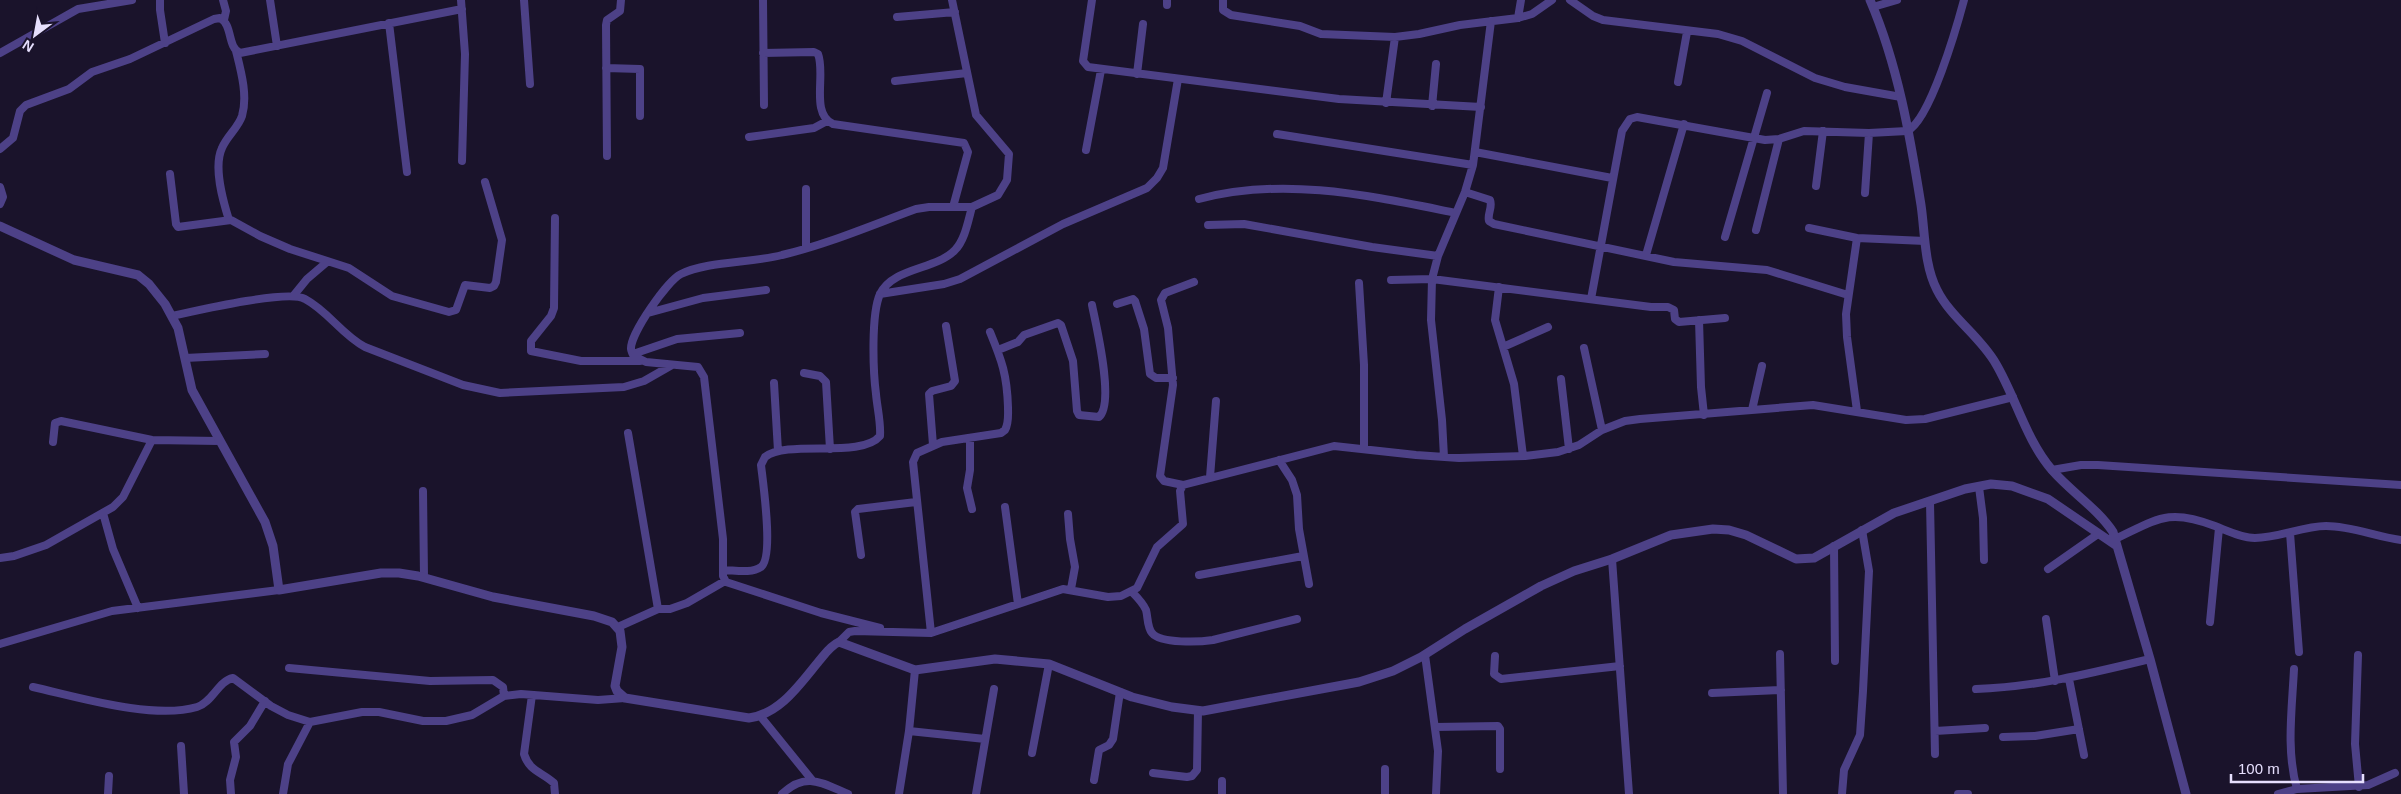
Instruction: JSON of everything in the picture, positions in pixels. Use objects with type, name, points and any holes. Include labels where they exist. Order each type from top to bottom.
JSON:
[{"type":"street","points":[[0,53],[78,9],[132,0]]},
{"type":"street","points":[[223,0],[226,11],[224,20],[236,51],[243,88],[243,111],[239,123],[221,149],[219,158],[221,195],[229,220]]},
{"type":"street","points":[[270,0],[277,46]]},
{"type":"street","points":[[461,0],[465,54],[462,162]]},
{"type":"street","points":[[524,0],[530,84]]},
{"type":"street","points":[[607,156],[606,24],[607,20],[620,11],[622,0]]},
{"type":"street","points":[[763,0],[764,105]]},
{"type":"street","points":[[640,361],[631,350],[634,337],[658,295],[680,274],[699,268],[761,260],[806,247],[916,209],[929,207],[972,208],[998,195],[1004,189],[1010,164],[1009,154],[976,115],[952,0]]},
{"type":"street","points":[[1092,0],[1083,60],[1088,67],[1292,94],[1386,103],[1480,107]]},
{"type":"street","points":[[1223,0],[1223,10],[1230,15],[1300,26],[1321,34],[1395,36],[1518,18],[1532,14],[1552,0]]},
{"type":"street","points":[[1518,18],[1521,0]]},
{"type":"street","points":[[1570,0],[1603,20],[1686,32],[1718,34],[1742,41],[1807,74],[1838,85],[1901,97]]},
{"type":"street","points":[[1584,9],[1587,0]]},
{"type":"street","points":[[1897,0],[1872,3],[1892,58],[1901,97],[1931,274],[1937,290],[1946,304],[1980,340],[1995,363],[2034,442],[2052,470],[2105,520],[2116,542],[2186,794]]},
{"type":"street","points":[[1591,299],[1622,131],[1630,119],[1637,117],[1684,124],[1765,140],[1779,139],[1804,131],[1869,133],[1907,131],[1920,120],[1936,84],[1957,27],[1964,0]]},
{"type":"street","points":[[160,4],[165,43]]},
{"type":"street","points":[[236,51],[245,52],[462,9]]},
{"type":"street","points":[[897,17],[955,12]]},
{"type":"street","points":[[0,149],[13,138],[20,112],[26,106],[69,89],[92,72],[130,59],[214,19],[224,20]]},
{"type":"street","points":[[1444,457],[1442,420],[1431,320],[1432,279],[1438,256],[1466,192],[1473,165],[1491,21]]},
{"type":"street","points":[[389,23],[406,172]]},
{"type":"street","points":[[1137,74],[1143,24]]},
{"type":"street","points":[[1678,82],[1686,32]]},
{"type":"street","points":[[1386,103],[1395,36]]},
{"type":"street","points":[[763,53],[814,52],[818,54],[822,113],[827,122]]},
{"type":"street","points":[[1432,106],[1436,64]]},
{"type":"street","points":[[606,68],[640,69],[640,116]]},
{"type":"street","points":[[1086,150],[1101,70]]},
{"type":"street","points":[[895,81],[967,73]]},
{"type":"street","points":[[880,294],[944,284],[960,279],[1063,224],[1147,188],[1158,178],[1163,168],[1178,79]]},
{"type":"street","points":[[1724,237],[1767,92]]},
{"type":"street","points":[[749,137],[814,128],[827,122],[841,126],[964,143],[968,152],[953,207]]},
{"type":"street","points":[[1646,255],[1684,124]]},
{"type":"street","points":[[1816,186],[1823,132]]},
{"type":"street","points":[[1865,193],[1869,133]]},
{"type":"street","points":[[1277,134],[1473,165]]},
{"type":"street","points":[[1756,230],[1779,139]]},
{"type":"street","points":[[1475,152],[1612,178]]},
{"type":"street","points":[[170,174],[176,224],[178,227],[229,220],[260,236],[349,268],[392,296],[454,312],[465,285],[490,288],[496,282],[502,240],[485,182]]},
{"type":"street","points":[[0,187],[2,197],[0,204]]},
{"type":"street","points":[[806,189],[806,247]]},
{"type":"street","points":[[1199,199],[1222,193],[1258,189],[1320,190],[1456,213]]},
{"type":"street","points":[[1466,192],[1490,200],[1488,217],[1489,221],[1494,224],[1708,266],[1767,270],[1848,295]]},
{"type":"street","points":[[723,570],[752,570],[760,568],[765,563],[768,546],[762,465],[765,457],[778,451],[830,448],[870,443],[880,436],[875,392],[875,316],[880,294],[893,280],[947,256],[955,250],[961,242],[972,208]]},
{"type":"street","points":[[555,218],[554,308],[551,316],[531,341],[532,351],[581,362],[640,361],[698,367],[704,377],[723,538],[725,581]]},
{"type":"street","points":[[1208,225],[1244,224],[1372,247],[1438,256]]},
{"type":"street","points":[[0,226],[74,260],[138,275],[149,284],[172,316],[178,328],[192,390],[265,522],[273,546],[279,590]]},
{"type":"street","points":[[1809,228],[1857,238],[1925,241]]},
{"type":"street","points":[[1857,238],[1848,295],[1847,337],[1857,411]]},
{"type":"street","points":[[294,295],[307,279],[328,262]]},
{"type":"street","points":[[1391,280],[1432,279],[1652,307],[1668,307],[1674,310],[1677,321],[1725,318]]},
{"type":"street","points":[[1194,282],[1162,296],[1162,305],[1168,328],[1173,378],[1160,476],[1164,481],[1183,485],[1334,446],[1444,457],[1522,456],[1569,449],[1602,430],[1625,421],[1813,405],[1906,420],[1925,418],[2013,397]]},
{"type":"street","points":[[1359,283],[1364,365],[1364,448]]},
{"type":"street","points":[[1499,287],[1495,320],[1514,384],[1522,456]]},
{"type":"street","points":[[648,313],[703,298],[766,290]]},
{"type":"street","points":[[172,316],[215,306],[294,295],[313,304],[353,340],[364,347],[463,385],[500,393],[624,387],[644,381],[672,365]]},
{"type":"street","points":[[1117,304],[1133,299],[1135,301],[1144,329],[1150,374],[1156,378],[1173,378]]},
{"type":"street","points":[[998,350],[1018,342],[1024,334],[1058,323],[1061,325],[1072,362],[1077,411],[1079,415],[1099,416],[1104,410],[1105,373],[1103,354],[1092,305]]},
{"type":"street","points":[[1699,320],[1700,380],[1704,415]]},
{"type":"street","points":[[933,445],[929,394],[932,391],[952,386],[955,381],[946,326]]},
{"type":"street","points":[[1503,347],[1548,327]]},
{"type":"street","points":[[931,633],[916,502],[914,456],[933,445],[1001,433],[1008,426],[1007,381],[998,350],[990,332]]},
{"type":"street","points":[[633,354],[677,339],[740,334]]},
{"type":"street","points":[[1584,348],[1602,430]]},
{"type":"street","points":[[185,358],[265,354]]},
{"type":"street","points":[[1752,410],[1762,366]]},
{"type":"street","points":[[804,373],[820,376],[826,382],[830,448]]},
{"type":"street","points":[[1561,379],[1569,449]]},
{"type":"street","points":[[774,383],[778,451]]},
{"type":"street","points":[[1210,477],[1216,401]]},
{"type":"street","points":[[53,442],[55,423],[61,420],[152,440],[219,441]]},
{"type":"street","points":[[628,433],[658,609]]},
{"type":"street","points":[[970,438],[970,470],[967,488],[972,509]]},
{"type":"street","points":[[0,558],[14,556],[46,545],[104,513],[123,497],[152,440]]},
{"type":"street","points":[[1279,460],[1295,487],[1303,556],[1309,584]]},
{"type":"street","points":[[2052,470],[2081,465],[2098,465],[2401,485]]},
{"type":"street","points":[[839,642],[915,670],[995,659],[1049,664],[1120,692],[1172,707],[1198,710],[1359,682],[1393,671],[1541,586],[1574,571],[1612,559],[1671,535],[1713,529],[1729,530],[1746,535],[1796,559],[1814,558],[1894,513],[1991,484],[2012,486],[2039,495],[2084,521],[2098,534],[2116,542]]},
{"type":"street","points":[[33,687],[142,709],[173,710],[202,705],[226,681],[233,678],[288,715],[310,722],[371,712],[423,720],[446,721],[472,715],[504,696],[532,695],[598,700],[625,698],[749,718],[761,717],[788,699],[829,650],[849,632],[855,630],[931,633],[1054,592],[1071,589],[1108,597],[1121,596],[1132,592],[1141,582],[1157,547],[1183,524],[1180,491],[1183,485]]},
{"type":"street","points":[[1979,487],[1983,518],[1984,560]]},
{"type":"street","points":[[422,491],[424,577]]},
{"type":"street","points":[[861,555],[855,512],[858,509],[916,502]]},
{"type":"street","points":[[1930,502],[1935,754]]},
{"type":"street","points":[[1005,507],[1018,604]]},
{"type":"street","points":[[104,513],[113,549],[138,608]]},
{"type":"street","points":[[1068,514],[1075,567],[1071,589]]},
{"type":"street","points":[[2116,542],[2169,516],[2184,516],[2253,538],[2326,526],[2347,528],[2401,540]]},
{"type":"street","points":[[2210,622],[2219,528]]},
{"type":"street","points":[[1842,794],[1844,770],[1860,735],[1869,571],[1862,530]]},
{"type":"street","points":[[2290,533],[2299,652]]},
{"type":"street","points":[[2048,569],[2098,534]]},
{"type":"street","points":[[1834,546],[1834,661]]},
{"type":"street","points":[[1199,575],[1303,556]]},
{"type":"street","points":[[1612,559],[1629,794]]},
{"type":"street","points":[[0,644],[112,611],[279,590],[381,573],[424,577],[493,597],[594,616],[618,627],[658,609],[670,609],[687,603],[725,581]]},
{"type":"street","points":[[725,581],[774,599],[837,618],[904,633]]},
{"type":"street","points":[[1132,592],[1146,611],[1151,632],[1156,636],[1169,639],[1206,642],[1297,619]]},
{"type":"street","points":[[2046,619],[2055,681]]},
{"type":"street","points":[[618,627],[622,647],[615,686],[617,691],[625,698]]},
{"type":"street","points":[[1425,654],[1438,751],[1436,794]]},
{"type":"street","points":[[1780,654],[1783,794]]},
{"type":"street","points":[[2358,655],[2355,744],[2359,787]]},
{"type":"street","points":[[1495,656],[1494,674],[1501,679],[1620,666]]},
{"type":"street","points":[[1976,689],[2020,686],[2069,679],[2150,659]]},
{"type":"street","points":[[1032,753],[1049,664]]},
{"type":"street","points":[[289,668],[430,681],[493,680],[503,687],[504,696]]},
{"type":"street","points":[[899,794],[909,731],[915,670]]},
{"type":"street","points":[[2294,670],[2291,748],[2292,768],[2297,789]]},
{"type":"street","points":[[2069,679],[2084,755]]},
{"type":"street","points":[[976,794],[994,689]]},
{"type":"street","points":[[1712,693],[1781,690]]},
{"type":"street","points":[[1094,780],[1099,750],[1109,745],[1113,740],[1120,692]]},
{"type":"street","points":[[532,695],[524,754],[527,764],[533,770],[554,783],[555,794]]},
{"type":"street","points":[[231,794],[230,780],[236,756],[234,742],[250,726],[265,701]]},
{"type":"street","points":[[1153,773],[1187,777],[1192,776],[1197,770],[1198,710]]},
{"type":"street","points":[[761,717],[812,780]]},
{"type":"street","points":[[282,794],[288,764],[310,722]]},
{"type":"street","points":[[1435,727],[1498,726],[1500,730],[1500,769]]},
{"type":"street","points":[[1935,731],[1985,728]]},
{"type":"street","points":[[2003,737],[2035,736],[2079,729]]},
{"type":"street","points":[[909,731],[984,739]]},
{"type":"street","points":[[181,746],[184,794]]},
{"type":"street","points":[[1385,769],[1385,794]]},
{"type":"street","points":[[2278,794],[2297,789],[2340,791],[2378,782],[2395,773]]},
{"type":"street","points":[[108,794],[109,776]]},
{"type":"street","points":[[782,794],[798,782],[812,780],[848,794]]},
{"type":"street","points":[[1222,781],[1222,794]]},
{"type":"street","points":[[1958,794],[1968,794]]}]
